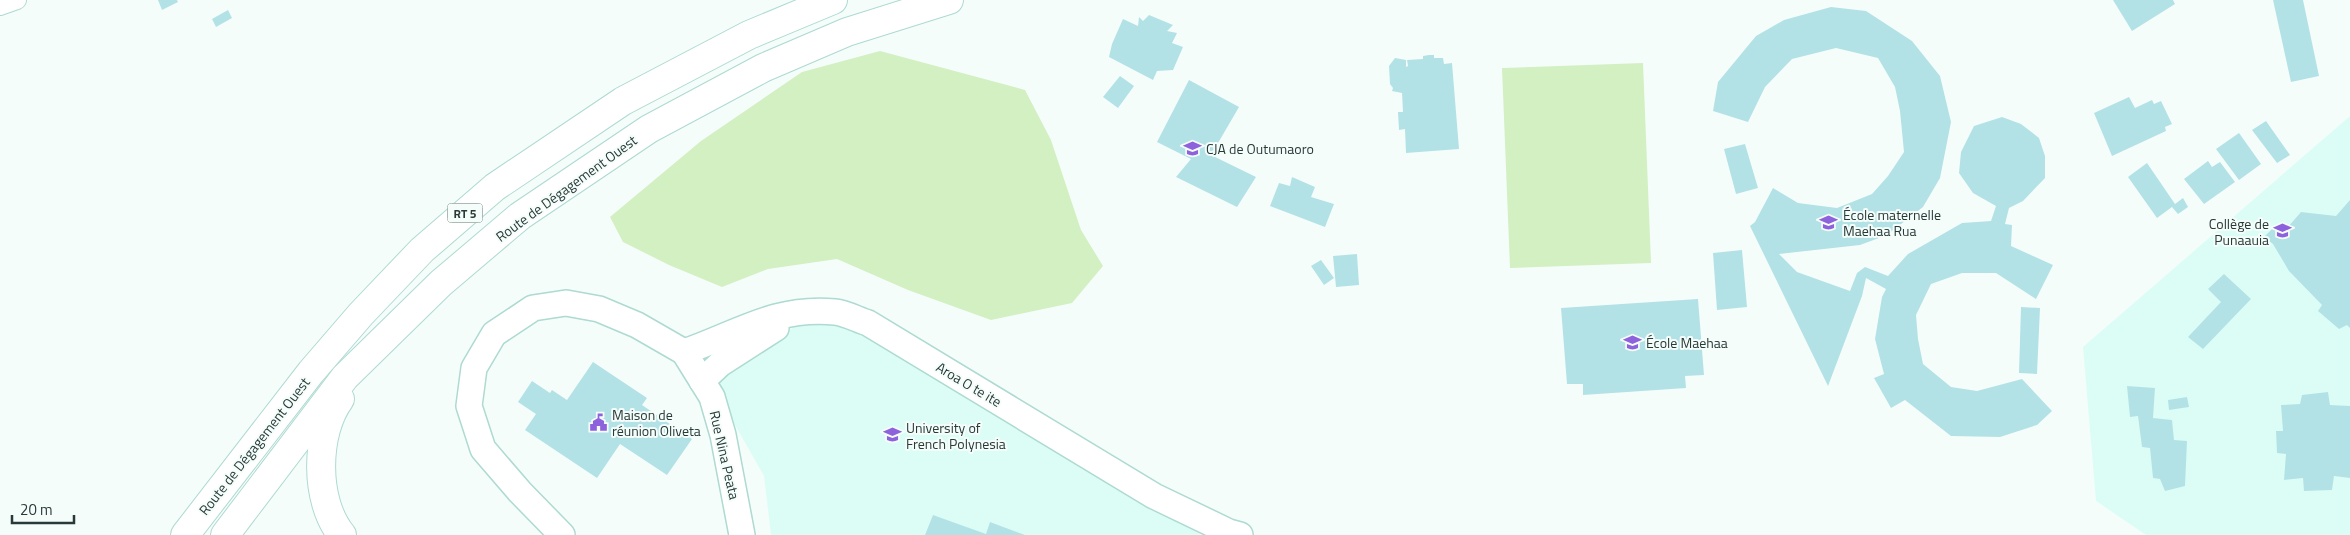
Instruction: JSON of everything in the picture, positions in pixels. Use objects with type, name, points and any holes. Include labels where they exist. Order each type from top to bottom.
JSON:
[{"type":"highway","name":"Route de Dégagement Ouest","points":[[185,535],[311,372],[361,314],[422,250],[496,187],[623,101],[749,35],[833,0]]},
{"type":"highway","name":"Route de Dégagement Ouest","points":[[225,535],[345,377],[441,283],[520,216],[649,128],[763,68],[846,32],[949,0]]},
{"type":"highway","points":[[342,535],[327,508],[321,480],[322,455],[331,411],[383,338]]},
{"type":"main road","points":[[562,535],[520,492],[483,448],[480,440],[469,406],[474,368],[494,334],[533,308],[566,303],[599,309],[684,352]]},
{"type":"main road","name":"Aroa O te ite","points":[[684,352],[715,342],[771,317],[802,312],[837,312],[868,324],[1154,496],[1229,532],[1240,535]]},
{"type":"main road","points":[[702,381],[720,364],[802,312]]},
{"type":"main road","name":"Rue Nina Peata","points":[[684,352],[712,397],[723,435],[742,535]]},
{"type":"street","points":[[0,6],[17,0]]},
{"type":"shaded area","name":"Collège de Punaauia","points":[[2350,116],[2350,535],[2146,535],[2096,501],[2083,347]]},
{"type":"shaded area","name":"University of French Polynesia","points":[[856,322],[1165,509],[1201,535],[771,535],[764,476],[710,381],[774,338],[802,323]]},
{"type":"green space","points":[[880,51],[1025,90],[1051,140],[1081,230],[1103,266],[1072,303],[991,320],[908,290],[837,259],[768,269],[722,287],[669,265],[623,242],[610,217],[701,141],[802,72]]},
{"type":"green space","points":[[1643,63],[1651,263],[1510,268],[1502,68]]},
{"type":"building","points":[[158,0],[177,0],[178,2],[162,10]]},
{"type":"building","points":[[2113,0],[2173,0],[2175,4],[2132,31]]},
{"type":"building","points":[[2273,0],[2303,0],[2319,76],[2291,82]]},
{"type":"building","name":"École maternelle Maehaa Rua","points":[[1831,7],[1866,11],[1912,41],[1940,76],[1951,122],[1940,178],[1923,207],[1887,235],[1860,245],[1779,254],[1797,272],[1850,291],[1857,273],[1865,267],[1888,276],[1908,254],[1962,223],[1991,221],[1996,206],[1973,193],[1959,173],[1961,152],[1974,126],[2002,117],[2021,124],[2039,138],[2045,156],[2045,178],[2023,201],[2009,208],[2005,224],[2012,225],[2011,246],[2053,265],[2036,299],[1996,273],[1962,273],[1931,284],[1916,315],[1923,364],[1951,387],[1977,391],[2022,379],[2052,411],[2037,425],[2000,437],[1951,436],[1905,400],[1891,408],[1874,378],[1884,374],[1875,339],[1882,297],[1886,289],[1866,278],[1862,296],[1828,386],[1750,226],[1755,222],[1773,188],[1798,203],[1837,208],[1872,194],[1888,176],[1904,152],[1900,111],[1895,87],[1878,58],[1836,48],[1792,59],[1765,87],[1748,122],[1713,111],[1718,82],[1756,36],[1784,20]]},
{"type":"building","points":[[228,10],[232,18],[216,27],[212,19]]},
{"type":"building","points":[[1149,15],[1173,25],[1167,31],[1177,33],[1172,43],[1183,47],[1173,70],[1157,71],[1153,80],[1109,57],[1112,44],[1123,19],[1138,26],[1139,17],[1143,21]]},
{"type":"building","points":[[1434,55],[1434,58],[1443,58],[1444,64],[1452,63],[1459,149],[1406,153],[1405,129],[1399,130],[1398,112],[1403,112],[1402,93],[1392,91],[1389,66],[1395,58],[1406,60],[1406,67],[1408,66],[1407,60],[1423,59],[1423,56]]},
{"type":"building","points":[[1120,76],[1134,86],[1118,108],[1103,97]]},
{"type":"building","name":"CJA de Outumaoro","points":[[1189,80],[1239,107],[1211,155],[1256,177],[1237,207],[1176,177],[1191,159],[1157,142]]},
{"type":"building","points":[[2129,97],[2135,108],[2152,100],[2154,104],[2161,101],[2172,124],[2165,127],[2166,131],[2112,156],[2094,113]]},
{"type":"building","points":[[2266,121],[2290,155],[2277,163],[2252,130]]},
{"type":"building","points":[[2239,133],[2261,164],[2239,180],[2216,149]]},
{"type":"building","points":[[1745,144],[1758,188],[1736,194],[1724,149]]},
{"type":"building","points":[[2208,161],[2212,167],[2220,162],[2235,182],[2204,204],[2184,179]]},
{"type":"building","points":[[2147,163],[2175,204],[2183,198],[2188,207],[2178,214],[2172,207],[2157,218],[2128,177]]},
{"type":"building","name":"CJA de Outumaoro","points":[[1292,177],[1315,187],[1311,197],[1334,204],[1325,227],[1270,206],[1279,183],[1290,186]]},
{"type":"building","points":[[2350,200],[2350,328],[2347,325],[2339,329],[2318,311],[2322,305],[2289,271],[2273,244],[2264,237],[2274,227],[2282,234],[2301,212],[2336,216]]},
{"type":"building","points":[[1742,250],[1747,307],[1717,310],[1713,253]]},
{"type":"building","points":[[1357,254],[1359,285],[1336,287],[1333,256]]},
{"type":"building","points":[[1321,260],[1334,278],[1324,285],[1311,266]]},
{"type":"building","points":[[2224,274],[2251,299],[2203,349],[2188,337],[2221,302],[2208,289]]},
{"type":"building","name":"École Maehaa","points":[[1698,299],[1704,375],[1685,376],[1686,388],[1583,395],[1583,384],[1567,384],[1561,308]]},
{"type":"building","points":[[2021,307],[2040,308],[2037,374],[2019,373]]},
{"type":"building","name":"Maison de réunion Oliveta","points":[[593,362],[647,398],[642,405],[692,439],[667,475],[620,444],[597,478],[525,430],[536,414],[518,402],[532,381],[550,393],[552,390],[567,400]]},
{"type":"building","points":[[2127,386],[2155,388],[2153,418],[2172,420],[2174,440],[2187,441],[2185,486],[2165,491],[2160,479],[2153,478],[2150,448],[2142,447],[2138,416],[2130,417]]},
{"type":"building","points":[[2328,392],[2330,405],[2350,406],[2350,478],[2334,476],[2332,490],[2304,491],[2303,478],[2284,480],[2286,454],[2277,453],[2276,431],[2283,431],[2281,405],[2300,404],[2302,395]]},
{"type":"building","points":[[2187,397],[2189,407],[2169,410],[2168,400]]},
{"type":"building","points":[[933,515],[986,534],[990,522],[1025,535],[925,535]]},
{"type":"place","name":"CJA de Outumaoro","points":[[1192,148]]},
{"type":"place","name":"École maternelle Maehaa Rua","points":[[1829,222]]},
{"type":"place","name":"Collège de Punaauia","points":[[2283,231]]},
{"type":"place","name":"École Maehaa","points":[[1632,342]]},
{"type":"place","name":"Maison de réunion Oliveta","points":[[598,422]]},
{"type":"place","name":"University of French Polynesia","points":[[892,435]]}]
